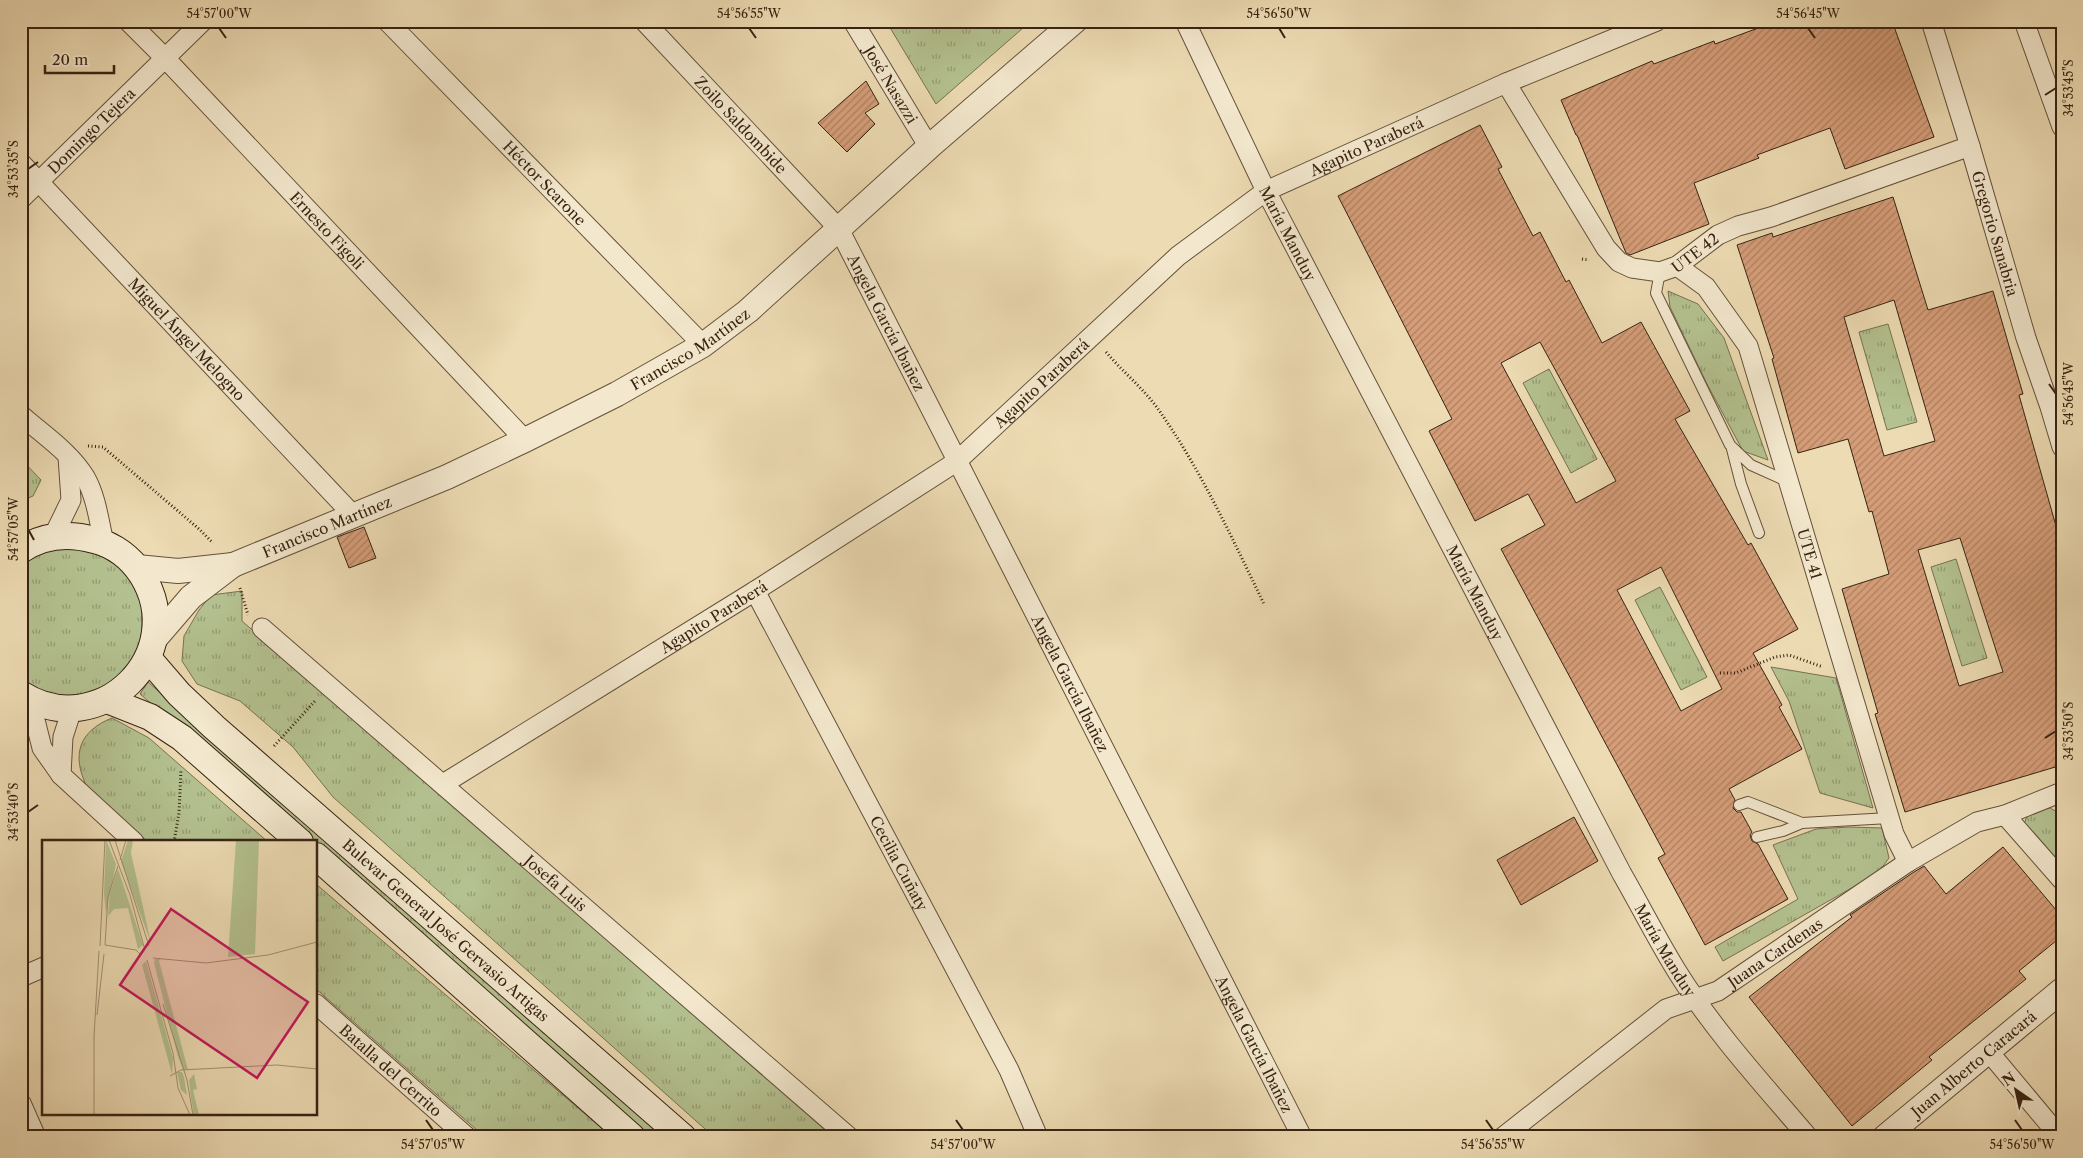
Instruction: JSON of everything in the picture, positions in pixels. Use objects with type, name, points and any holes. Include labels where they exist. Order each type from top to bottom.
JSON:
[{"type":"main road","points":[[23,546],[53,537],[79,536],[104,543],[122,553],[137,567],[147,584],[156,620],[151,649],[131,683],[107,700],[90,706],[72,709],[51,707],[26,697]]},
{"type":"main road","name":"Bulevar General José Gervasio Artigas","points":[[151,649],[179,694],[257,765],[683,1137]]},
{"type":"main road","points":[[107,700],[150,717],[182,738],[298,840]]},
{"type":"main road","name":"Bulevar General José Gervasio Artigas","points":[[318,858],[632,1137]]},
{"type":"street","name":"Ernesto Figoli","points":[[128,21],[525,440]]},
{"type":"street","name":"Domingo Tejera","points":[[21,199],[203,21]]},
{"type":"street","name":"Héctor Scarone","points":[[387,21],[703,345]]},
{"type":"street","name":"Zoilo Saldombide","points":[[644,21],[839,229]]},
{"type":"street","name":"José Nasazzi","points":[[853,21],[929,148]]},
{"type":"street","name":"Francisco Martínez","points":[[151,649],[191,597],[233,565],[447,477],[618,394],[703,345],[748,311],[929,148],[1075,21]]},
{"type":"street","name":"María Manduy","points":[[1185,21],[1266,191],[1622,874],[1678,973],[1748,1066],[1808,1137]]},
{"type":"street","name":"Agapito Paraberá","points":[[443,784],[755,591],[956,462],[1178,256],[1266,191],[1506,83],[1656,21]]},
{"type":"street","name":"Gregorio Sanabria","points":[[1931,21],[2026,338],[2062,447]]},
{"type":"street","points":[[2024,21],[2062,126]]},
{"type":"street","name":"UTE 42","points":[[1506,83],[1606,248],[1620,262],[1632,268],[1669,269],[1718,235],[1738,226],[1771,217],[1970,146]]},
{"type":"street","name":"Miguel Ángel Melogno","points":[[21,163],[353,515]]},
{"type":"street","name":"Angela García Ibañez","points":[[839,229],[939,423],[956,462],[1131,798],[1302,1137]]},
{"type":"street","name":"UTE 41","points":[[1669,269],[1706,287],[1748,346],[1894,834],[1908,862]]},
{"type":"street","points":[[21,415],[61,450],[84,476],[94,497],[104,543]]},
{"type":"street","points":[[53,537],[71,500],[61,450]]},
{"type":"street","name":"Francisco Martínez","points":[[137,567],[178,570],[233,565]]},
{"type":"street","name":"Cecilia Cuñaty","points":[[755,591],[1008,1070],[1038,1137]]},
{"type":"street","name":"Josefa Luis","points":[[262,628],[849,1137]]},
{"type":"street","points":[[26,697],[42,748],[61,775],[132,840]]},
{"type":"street","points":[[61,775],[63,737],[72,709]]},
{"type":"street","name":"Juana Cardenas","points":[[1503,1137],[1666,1009],[1718,991],[1908,862],[1977,822],[2005,815],[2062,792]]},
{"type":"street","points":[[2005,815],[2062,880]]},
{"type":"street","points":[[21,977],[42,968]]},
{"type":"street","name":"Juan Alberto Caracará","points":[[1885,1137],[2062,990]]},
{"type":"street","name":"Batalla del Cerrito","points":[[318,1006],[467,1137]]},
{"type":"street","points":[[1989,1052],[2060,1137]]},
{"type":"street","points":[[21,1103],[36,1137]]},
{"type":"lane","points":[[1669,269],[1656,293],[1710,407],[1732,448],[1741,484],[1760,533]]},
{"type":"lane","points":[[1732,448],[1751,465],[1789,482]]},
{"type":"lane","points":[[1739,805],[1748,802],[1802,823]]},
{"type":"lane","points":[[1757,836],[1783,831],[1802,823],[1890,818]]},
{"type":"path","points":[[1092,336],[1156,407],[1191,459],[1264,604]]},
{"type":"path","points":[[61,450],[103,447],[199,529],[233,565],[247,615],[262,628]]},
{"type":"path","points":[[1720,673],[1736,673],[1776,657],[1789,655],[1847,676]]},
{"type":"path","points":[[257,765],[329,686]]},
{"type":"path","points":[[174,840],[179,813],[182,738]]},
{"type":"green space","points":[[886,21],[1031,21],[936,104]]},
{"type":"green space","points":[[1668,291],[1698,304],[1724,338],[1768,460],[1743,451],[1707,384],[1670,307]]},
{"type":"green space","points":[[1888,324],[1917,422],[1887,430],[1859,332]]},
{"type":"green space","points":[[1549,369],[1597,459],[1571,473],[1523,383]]},
{"type":"green space","points":[[21,459],[41,480],[33,496],[21,501]]},
{"type":"green space","points":[[54,548],[91,550],[123,569],[135,584],[142,601],[142,638],[135,656],[111,684],[75,696],[56,695],[39,690],[21,679],[21,564],[36,554]]},
{"type":"green space","points":[[1956,559],[1987,658],[1962,666],[1931,567]]},
{"type":"green space","points":[[1660,587],[1707,677],[1681,690],[1635,600]]},
{"type":"green space","points":[[242,591],[242,621],[833,1137],[714,1137],[333,797],[293,747],[240,701],[197,684],[182,661],[184,636],[199,610],[211,595]]},
{"type":"green space","points":[[1771,667],[1836,678],[1873,808],[1820,793],[1789,701]]},
{"type":"green space","points":[[148,682],[664,1137],[650,1137],[318,849],[318,840],[308,840],[140,694]]},
{"type":"green space","points":[[112,718],[149,738],[266,840],[146,840],[90,791],[82,775],[79,755],[81,745],[85,737],[101,723]]},
{"type":"green space","points":[[2045,807],[2059,813],[2058,859],[2054,860],[2024,824],[2027,816]]},
{"type":"green space","points":[[1882,828],[1889,858],[1878,873],[1723,961],[1715,947],[1798,899],[1773,845],[1816,829]]},
{"type":"green space","points":[[318,886],[612,1137],[485,1137],[318,991]]},
{"type":"building","points":[[1777,21],[1892,21],[1934,137],[1845,169],[1830,128],[1757,155],[1759,158],[1694,183],[1709,224],[1630,255],[1626,253],[1561,100],[1652,61],[1654,64],[1714,41],[1715,44]]},
{"type":"building","points":[[866,81],[879,104],[865,113],[875,124],[847,152],[818,123]]},
{"type":"building","points":[[1480,125],[1502,167],[1498,169],[1533,236],[1540,232],[1566,282],[1569,280],[1602,343],[1641,322],[1690,411],[1675,419],[1748,545],[1751,543],[1798,629],[1753,653],[1782,705],[1779,707],[1802,749],[1729,789],[1735,800],[1733,808],[1737,812],[1741,812],[1752,832],[1750,835],[1752,841],[1758,844],[1788,899],[1705,945],[1658,858],[1665,854],[1501,549],[1545,525],[1528,494],[1475,521],[1429,431],[1452,419],[1338,196]],"holes":[[[1540,342],[1616,481],[1576,503],[1501,363]],[[1661,567],[1722,689],[1681,711],[1617,590]]]},
{"type":"building","points":[[1893,197],[1928,310],[1993,291],[2023,394],[2019,395],[2056,526],[2062,524],[2062,765],[1905,812],[1875,714],[1878,713],[1842,589],[1889,574],[1872,511],[1869,512],[1848,439],[1798,453],[1772,359],[1774,358],[1737,245],[1772,233],[1773,237]],"holes":[[[1894,300],[1935,441],[1884,456],[1844,317]],[[1960,538],[2003,672],[1959,686],[1918,550]]]},
{"type":"building","points":[[364,527],[376,558],[349,568],[337,537]]},
{"type":"building","points":[[1574,817],[1598,861],[1521,905],[1497,860]]},
{"type":"building","points":[[2003,847],[2062,917],[2062,936],[2019,971],[2026,979],[1929,1057],[1932,1060],[1852,1126],[1749,997],[1852,917],[1850,915],[1924,866],[1946,894]]}]
